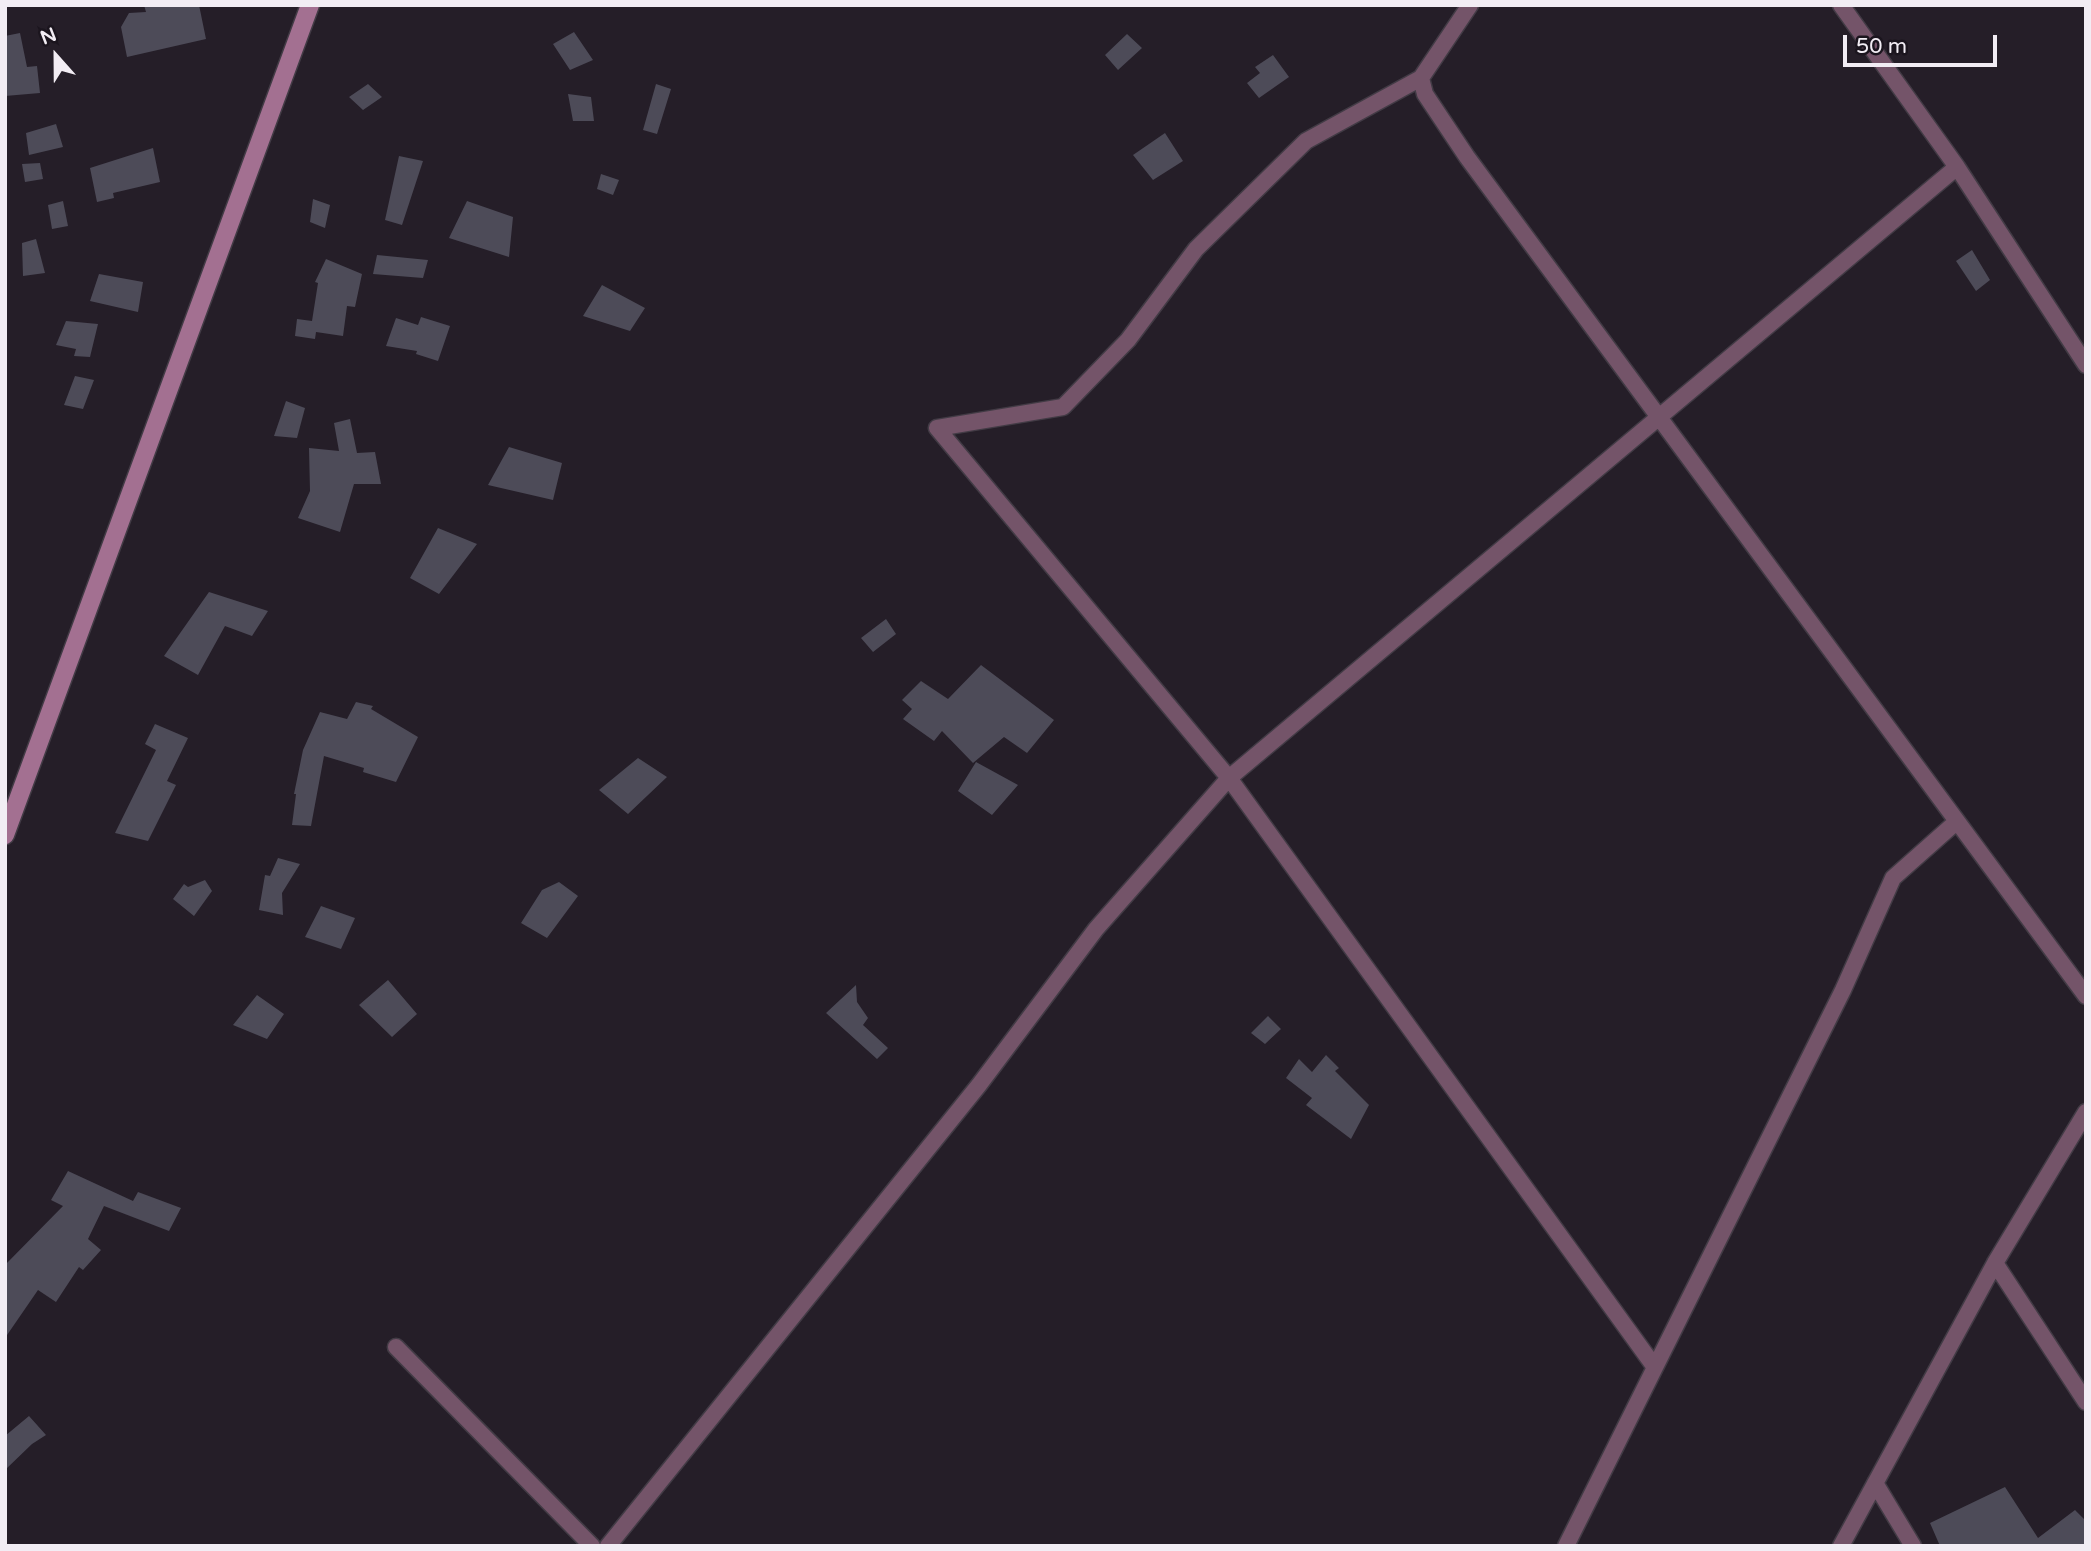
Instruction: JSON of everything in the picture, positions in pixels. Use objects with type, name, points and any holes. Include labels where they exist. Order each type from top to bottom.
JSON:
[{"type":"main road","points":[[5,835],[261,132],[310,5]]},
{"type":"street","points":[[1470,5],[1421,78],[1306,141],[1196,249],[1128,340],[1063,407],[937,428],[1229,778],[1654,1366]]},
{"type":"street","points":[[1842,5],[1957,167],[2086,365]]},
{"type":"street","points":[[1421,78],[1425,94],[1467,157],[1955,823],[2086,996]]},
{"type":"street","points":[[608,1546],[979,1085],[1096,929],[1229,778],[1957,167]]},
{"type":"street","points":[[1566,1546],[1843,990],[1893,878],[1955,823]]},
{"type":"street","points":[[1840,1546],[1995,1263],[2086,1112]]},
{"type":"street","points":[[1995,1263],[2086,1402]]},
{"type":"street","points":[[396,1348],[592,1546]]},
{"type":"street","points":[[1875,1483],[1913,1546]]},
{"type":"building","points":[[144,5],[199,5],[206,39],[127,57],[121,27],[129,13],[146,12]]},
{"type":"building","points":[[574,32],[593,60],[570,70],[553,44]]},
{"type":"building","points":[[20,33],[27,67],[37,66],[40,93],[5,96],[5,36]]},
{"type":"building","points":[[1127,34],[1142,48],[1118,70],[1105,55]]},
{"type":"building","points":[[1273,55],[1289,77],[1259,98],[1247,83],[1260,73],[1255,67]]},
{"type":"building","points":[[368,84],[382,97],[363,110],[349,97]]},
{"type":"building","points":[[656,84],[671,89],[657,134],[643,130]]},
{"type":"building","points":[[568,94],[591,97],[594,121],[573,121]]},
{"type":"building","points":[[56,124],[63,147],[29,155],[26,133]]},
{"type":"building","points":[[1165,133],[1183,161],[1153,180],[1133,155]]},
{"type":"building","points":[[153,148],[160,182],[113,193],[114,198],[97,202],[90,168]]},
{"type":"building","points":[[399,156],[423,161],[402,225],[385,220]]},
{"type":"building","points":[[40,163],[43,179],[25,182],[22,164]]},
{"type":"building","points":[[601,174],[619,180],[613,195],[597,189]]},
{"type":"building","points":[[313,199],[330,205],[325,228],[310,222]]},
{"type":"building","points":[[63,201],[68,226],[52,229],[48,205]]},
{"type":"building","points":[[467,201],[513,217],[509,257],[449,238]]},
{"type":"building","points":[[36,239],[45,273],[23,276],[22,243]]},
{"type":"building","points":[[1972,250],[1990,280],[1976,291],[1956,261]]},
{"type":"building","points":[[377,255],[428,260],[423,278],[373,274]]},
{"type":"building","points":[[326,259],[362,274],[355,307],[347,306],[343,336],[316,332],[315,339],[295,336],[297,319],[312,321],[318,283],[315,282]]},
{"type":"building","points":[[99,274],[143,282],[138,312],[90,301]]},
{"type":"building","points":[[602,285],[645,308],[630,331],[583,316]]},
{"type":"building","points":[[421,317],[450,326],[438,361],[416,354],[417,351],[386,346],[396,318],[418,325]]},
{"type":"building","points":[[66,321],[98,324],[90,357],[74,356],[76,349],[56,345]]},
{"type":"building","points":[[75,376],[94,380],[83,409],[64,405]]},
{"type":"building","points":[[286,401],[305,408],[297,438],[274,436]]},
{"type":"building","points":[[350,419],[357,453],[375,452],[381,484],[354,484],[340,532],[298,518],[310,491],[309,448],[339,451],[334,423]]},
{"type":"building","points":[[509,447],[562,463],[553,500],[488,485]]},
{"type":"building","points":[[438,528],[477,544],[439,594],[410,578]]},
{"type":"building","points":[[209,592],[268,611],[252,636],[225,626],[198,675],[164,656]]},
{"type":"building","points":[[886,619],[896,634],[873,652],[861,638]]},
{"type":"building","points":[[981,665],[1054,720],[1027,753],[1004,737],[973,763],[942,731],[934,741],[903,719],[912,709],[902,700],[921,681],[948,699]]},
{"type":"building","points":[[356,702],[373,706],[371,709],[418,737],[396,782],[363,772],[364,768],[324,756],[311,826],[292,825],[294,794],[303,750],[320,712],[347,719]]},
{"type":"building","points":[[155,724],[188,738],[167,781],[176,785],[148,841],[115,833],[156,750],[145,744]]},
{"type":"building","points":[[638,758],[667,777],[628,814],[599,790]]},
{"type":"building","points":[[976,762],[1018,785],[992,815],[958,791]]},
{"type":"building","points":[[278,858],[300,864],[282,893],[283,915],[259,910],[265,875],[270,876]]},
{"type":"building","points":[[205,880],[212,891],[194,916],[173,899],[184,884],[188,887]]},
{"type":"building","points":[[559,882],[578,896],[547,938],[521,923],[542,890]]},
{"type":"building","points":[[321,906],[355,918],[341,949],[305,937]]},
{"type":"building","points":[[388,980],[417,1014],[392,1037],[359,1005]]},
{"type":"building","points":[[856,985],[857,1002],[868,1018],[863,1025],[888,1048],[877,1059],[826,1013]]},
{"type":"building","points":[[257,995],[284,1014],[267,1039],[233,1025]]},
{"type":"building","points":[[1268,1016],[1281,1029],[1265,1044],[1251,1033]]},
{"type":"building","points":[[1326,1055],[1339,1068],[1335,1071],[1369,1105],[1351,1139],[1306,1105],[1312,1098],[1286,1078],[1299,1059],[1312,1072]]},
{"type":"building","points":[[68,1171],[133,1201],[138,1192],[181,1208],[169,1231],[104,1206],[88,1239],[101,1250],[83,1270],[79,1267],[56,1302],[38,1290],[5,1338],[5,1265],[63,1206],[51,1200]]},
{"type":"building","points":[[29,1416],[46,1435],[32,1444],[5,1470],[5,1436]]},
{"type":"building","points":[[2005,1487],[2038,1538],[2075,1510],[2086,1521],[2086,1546],[1940,1546],[1930,1523]]}]
